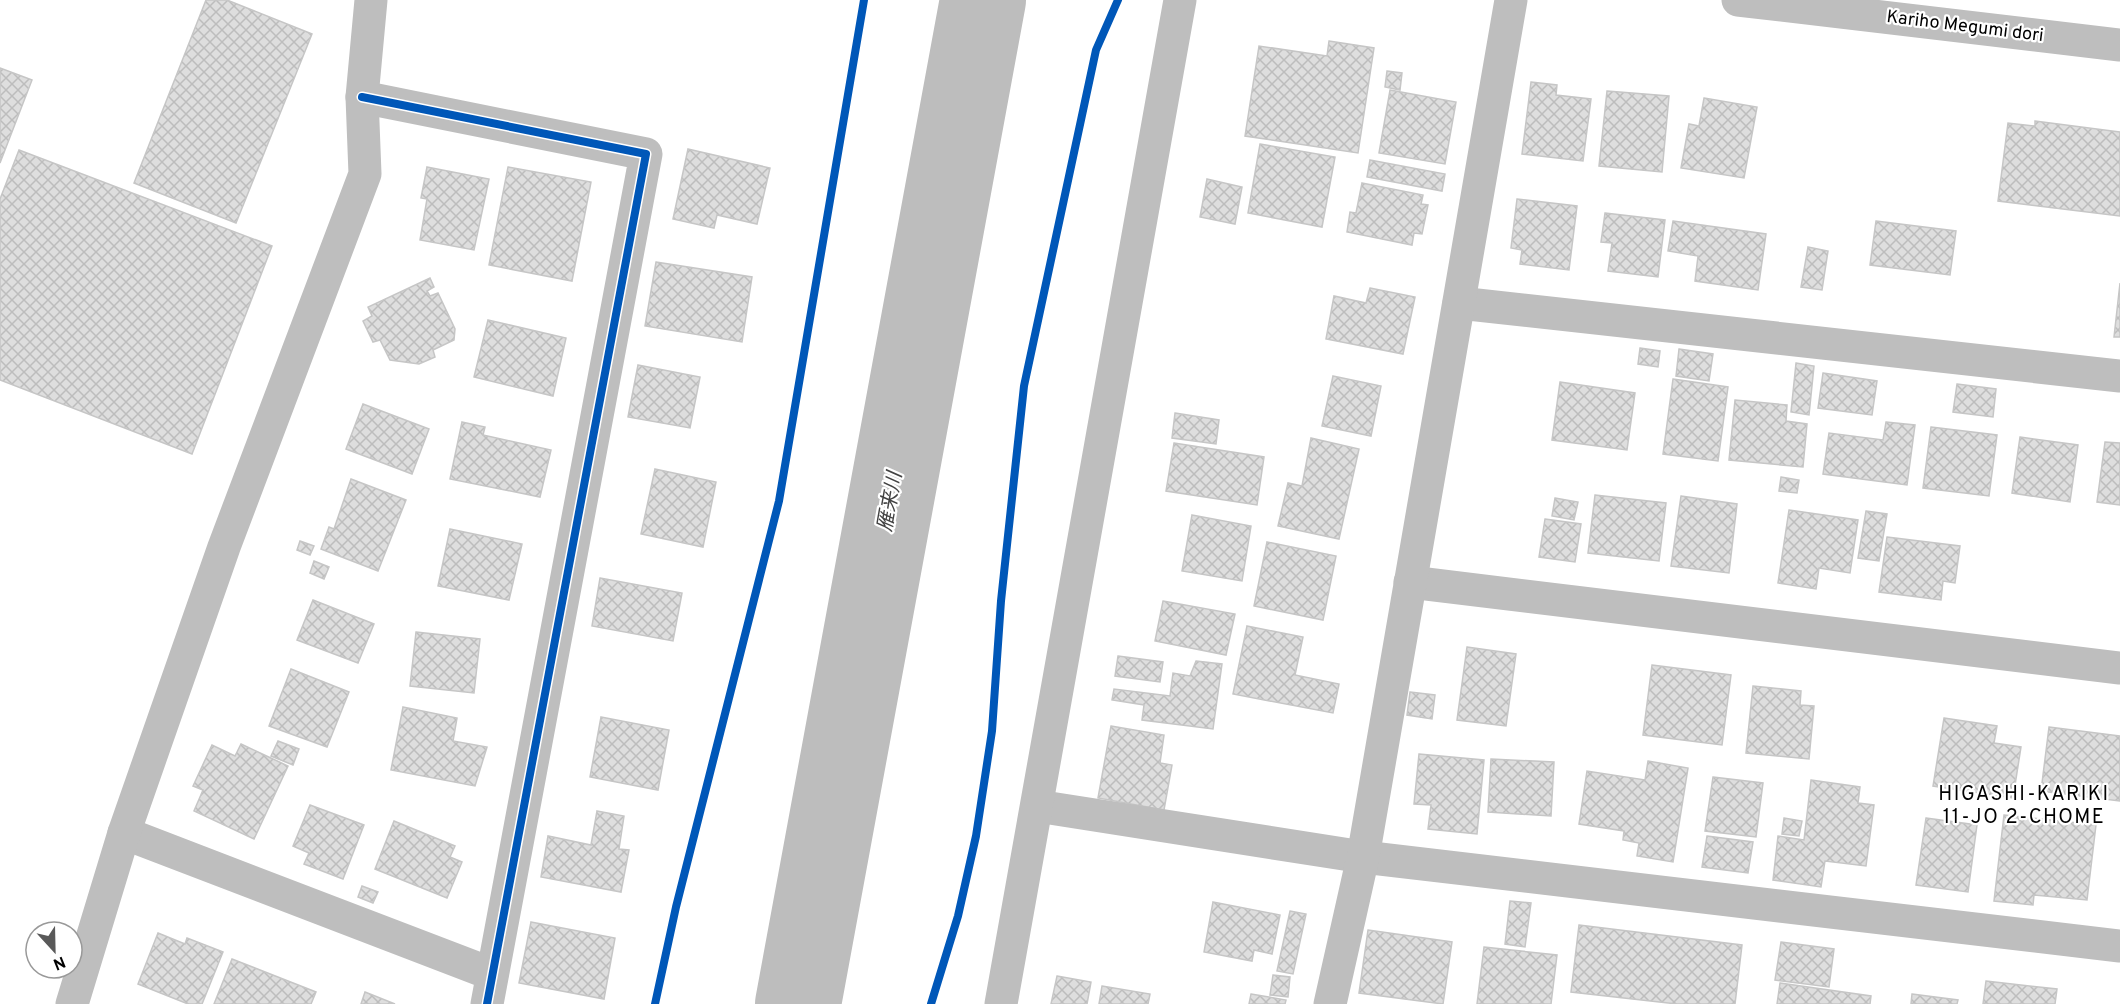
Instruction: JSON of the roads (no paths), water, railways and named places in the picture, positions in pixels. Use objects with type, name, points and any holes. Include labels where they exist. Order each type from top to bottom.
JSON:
[{"type":"street","points":[[72,1004],[124,833],[224,547],[365,174],[362,97],[371,0]]},
{"type":"street","points":[[1001,1004],[1180,0]]},
{"type":"street","points":[[1330,1004],[1363,856],[1511,0]]},
{"type":"street","name":"Kariho Megumi dori","points":[[1738,0],[2120,45]]},
{"type":"street","points":[[124,833],[489,989],[646,154],[362,97]]},
{"type":"street","points":[[1459,303],[2120,376]]},
{"type":"street","points":[[1410,582],[2120,668]]},
{"type":"street","points":[[1037,806],[1363,856],[2120,946]]},
{"type":"waterway","name":"雁来川","points":[[798,1004],[983,0]]},
{"type":"district","name":"HIGASHI-KARIKI 11-JO 2-CHOME","points":[[2024,806]]}]
